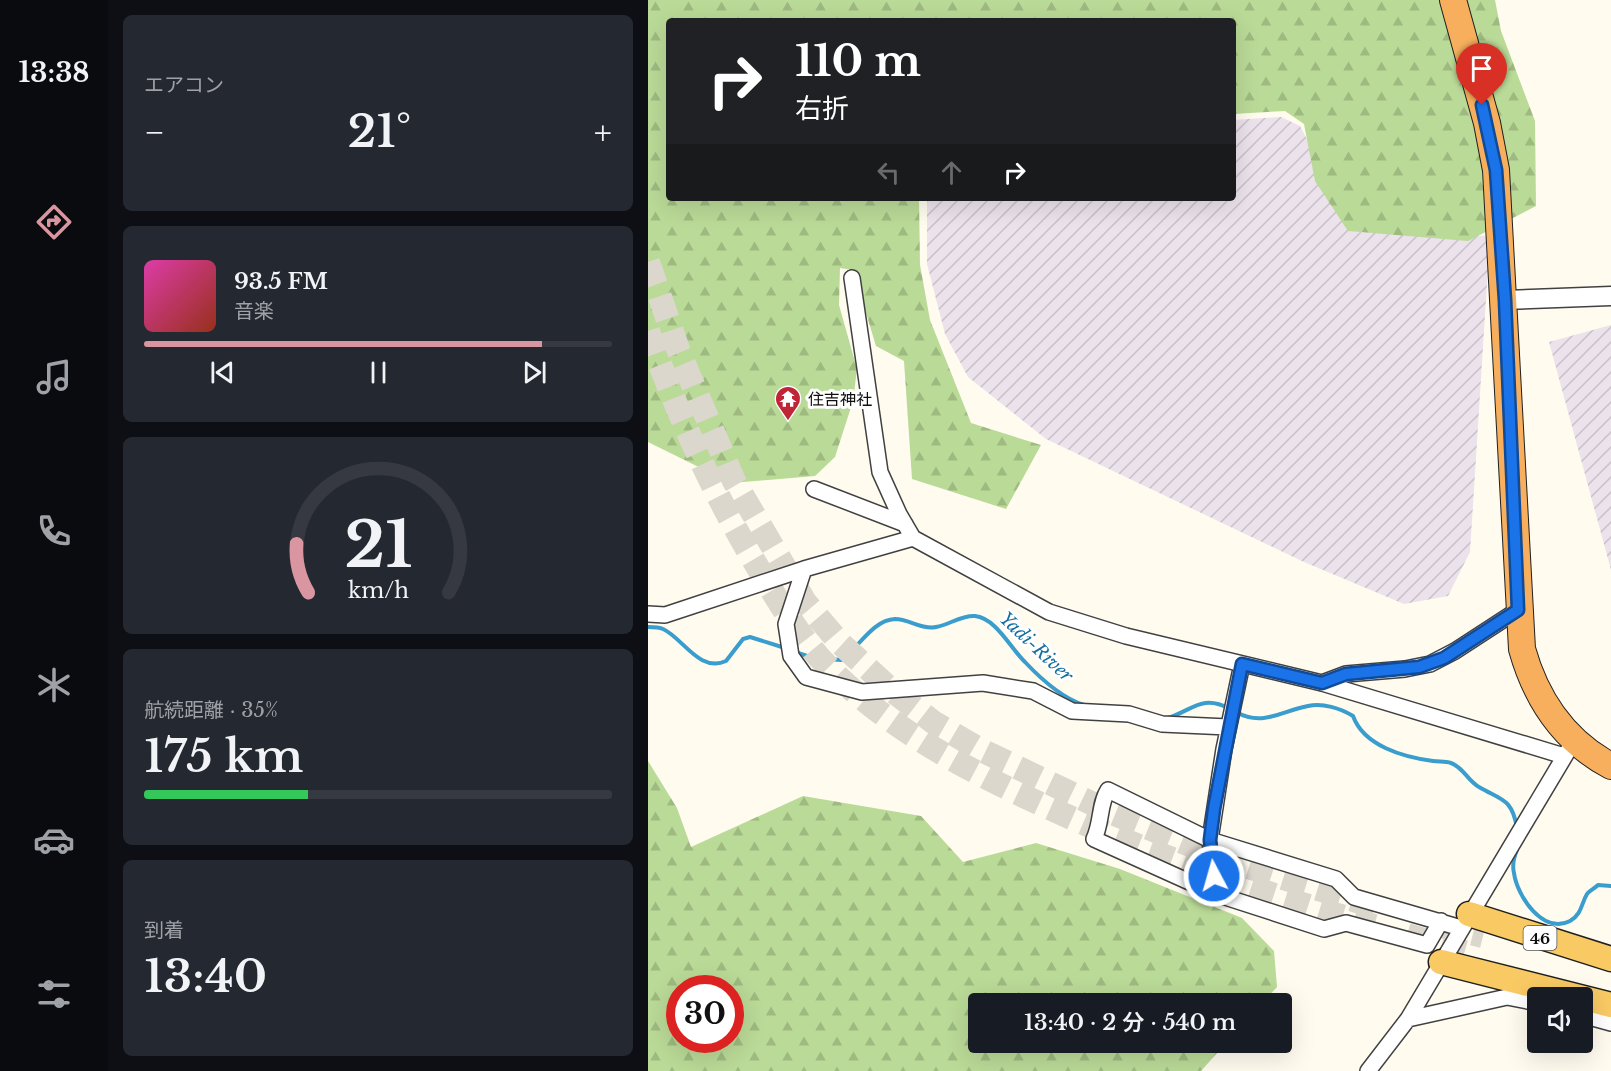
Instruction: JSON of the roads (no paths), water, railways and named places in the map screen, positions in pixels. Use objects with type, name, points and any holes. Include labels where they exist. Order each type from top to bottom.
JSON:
[{"type":"highway","points":[[1453,0],[1487,123],[1496,170],[1505,300],[1520,639],[1531,678],[1569,749],[1611,766]]},
{"type":"main road","name":"46","points":[[1472,933],[1611,959]]},
{"type":"main road","name":"46","points":[[1472,933],[1611,974]]},
{"type":"main road","name":"46","points":[[1472,933],[1611,992]]},
{"type":"main road","points":[[1441,962],[1611,1005]]},
{"type":"street","points":[[852,278],[880,472],[909,531]]},
{"type":"street","points":[[1505,300],[1611,296]]},
{"type":"street","points":[[814,489],[909,531],[1049,612],[1126,636],[1322,683],[1569,749],[1514,842],[1472,933],[1441,962],[1408,1020],[1368,1071]]},
{"type":"street","points":[[648,614],[665,615],[909,531]]},
{"type":"street","points":[[804,569],[786,619],[789,649],[806,677],[862,692],[983,683],[1033,691],[1072,711],[1129,714],[1162,724],[1228,726]]},
{"type":"street","points":[[1322,683],[1346,674],[1405,669],[1430,664],[1518,610]]},
{"type":"street","points":[[1216,894],[1210,840],[1228,726],[1242,664]]},
{"type":"street","points":[[1441,921],[1427,945],[1346,923],[1324,929],[1216,894],[1094,839],[1101,822],[1103,798],[1108,790],[1210,840],[1336,879],[1354,897],[1441,921],[1472,933]]},
{"type":"street","points":[[1408,1020],[1507,997],[1527,1001]]},
{"type":"street","points":[[1593,1019],[1611,1023]]},
{"type":"waterway","name":"Yadi-River","points":[[795,652],[813,658],[841,660],[879,624],[887,621],[900,619],[931,628],[975,616],[990,622],[1025,662],[1052,687],[1084,705]]},
{"type":"waterway","name":"Yadi-River","points":[[648,627],[658,627],[670,633],[699,659],[708,662],[726,661],[743,639],[750,637],[785,648]]},
{"type":"waterway","name":"Yadi-River","points":[[1168,718],[1205,703],[1230,709]]},
{"type":"waterway","name":"Yadi-River","points":[[1236,712],[1255,718],[1264,718],[1314,705],[1343,711],[1353,716],[1366,735],[1386,748],[1409,756],[1455,765],[1475,784],[1509,805],[1517,828]]},
{"type":"waterway","name":"Yadi-River","points":[[1517,850],[1513,867],[1520,892],[1533,911],[1550,923],[1560,924],[1570,921],[1579,912],[1589,892],[1598,885],[1611,886]]},
{"type":"tunnel","points":[[648,262],[679,352],[734,481],[805,602],[840,643],[889,688],[933,722],[979,749],[1112,813],[1229,861],[1376,907]]},
{"type":"tunnel","points":[[648,331],[695,449],[754,561],[800,634],[840,679],[865,700],[891,720],[946,755],[1003,786],[1074,819],[1200,869],[1374,926]]},
{"type":"tunnel","points":[[1438,925],[1483,936]]},
{"type":"tunnel","points":[[1407,935],[1474,955]]},
{"type":"place","name":"住吉神社","points":[[788,422]]}]
